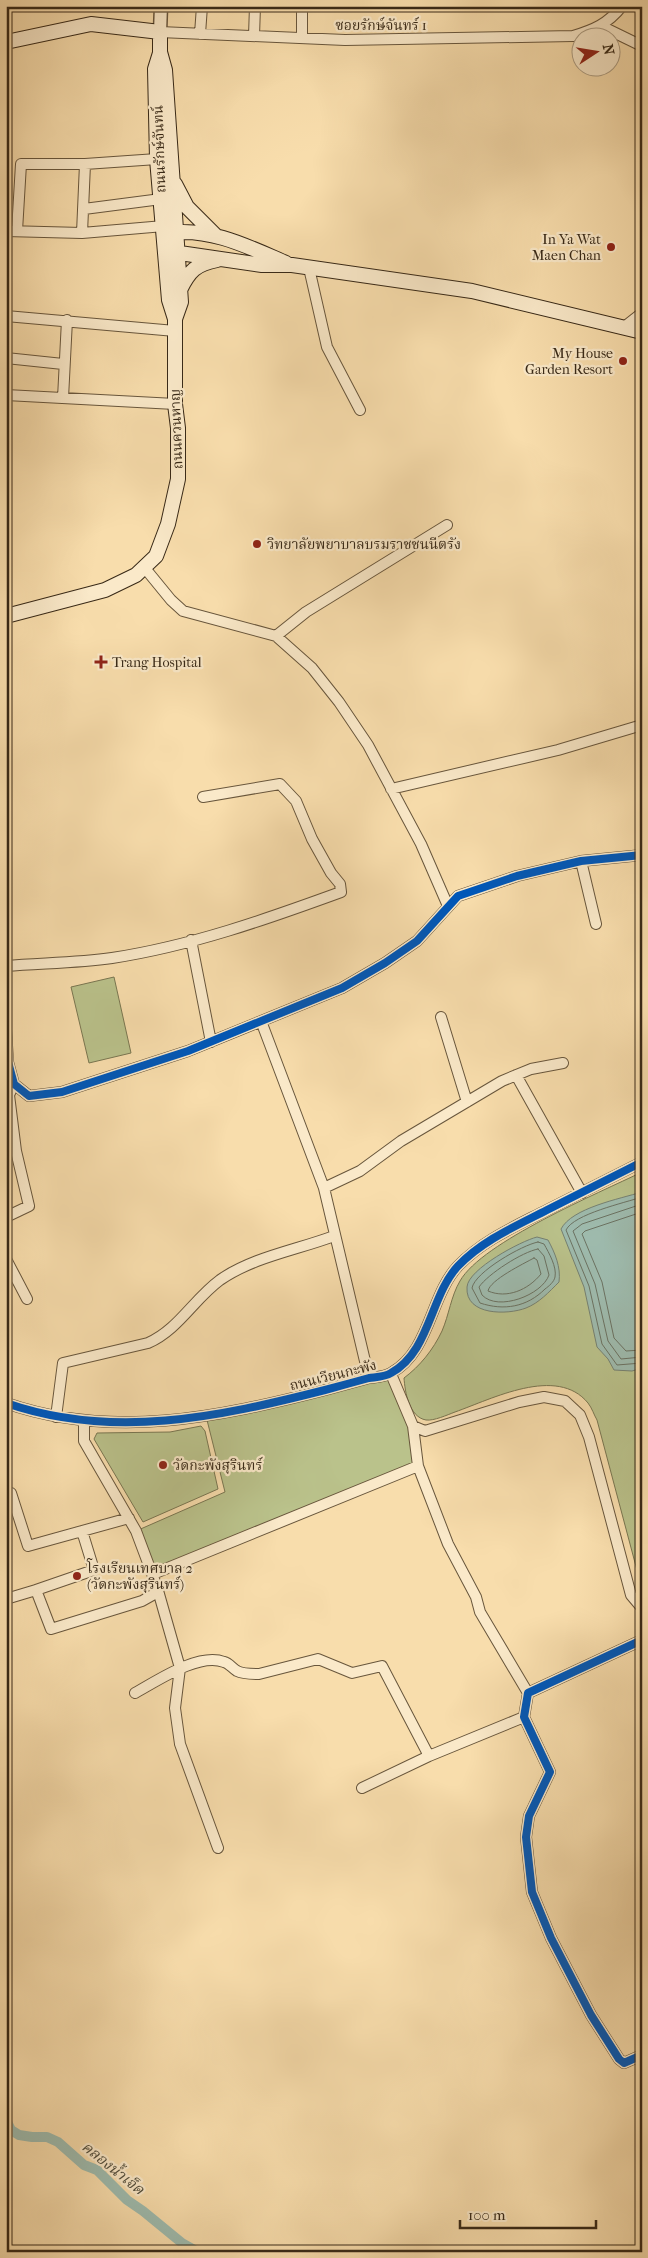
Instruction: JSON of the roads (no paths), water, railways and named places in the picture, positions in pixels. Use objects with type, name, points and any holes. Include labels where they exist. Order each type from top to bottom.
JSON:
[{"type":"main road","points":[[6,42],[91,24],[160,32]]},
{"type":"main road","name":"ถนนรักษ์จันทน์","points":[[160,32],[160,52],[155,69],[157,159],[160,199],[168,231]]},
{"type":"main road","name":"ถนนรักษ์จันทน์","points":[[160,52],[166,70],[171,168],[168,231]]},
{"type":"main road","points":[[171,168],[177,191],[187,207],[215,235]]},
{"type":"main road","points":[[168,231],[215,235],[292,265]]},
{"type":"main road","name":"ถนนควนหาญ","points":[[168,231],[181,302],[175,325]]},
{"type":"main road","points":[[172,252],[262,265],[292,265],[472,291],[642,332]]},
{"type":"main road","name":"ถนนควนหาญ","points":[[8,615],[105,590],[136,576],[156,556],[168,524],[178,479],[178,428],[175,404],[175,325],[169,300],[172,252]]},
{"type":"main road","points":[[180,290],[193,268],[217,260]]},
{"type":"street","points":[[160,32],[161,6]]},
{"type":"street","points":[[200,34],[202,6]]},
{"type":"street","points":[[254,36],[255,6]]},
{"type":"street","points":[[302,6],[302,38]]},
{"type":"street","name":"ซอยรักษ์จันทร์ 1","points":[[160,32],[345,40],[573,36],[601,26],[613,18],[622,6]]},
{"type":"street","points":[[601,26],[642,46]]},
{"type":"street","points":[[17,231],[21,164],[85,164],[157,159]]},
{"type":"street","points":[[82,234],[85,164]]},
{"type":"street","points":[[84,209],[160,199]]},
{"type":"street","points":[[6,231],[82,234],[168,231]]},
{"type":"street","points":[[309,268],[327,348],[360,410]]},
{"type":"street","points":[[623,328],[642,313]]},
{"type":"street","points":[[6,316],[175,325]]},
{"type":"street","points":[[63,398],[63,364],[67,320]]},
{"type":"street","points":[[6,358],[63,364]]},
{"type":"street","points":[[6,395],[175,404]]},
{"type":"street","points":[[276,636],[306,612],[446,525]]},
{"type":"street","points":[[144,568],[171,600],[183,610],[276,636],[312,668],[339,702],[368,745],[421,844],[448,906]]},
{"type":"street","points":[[391,789],[558,750],[642,726]]},
{"type":"street","points":[[6,966],[112,958],[252,924],[341,892],[340,884],[331,873],[312,839],[296,801],[280,784],[203,797]]},
{"type":"street","points":[[6,1029],[8,1062],[14,1084],[28,1096],[62,1092],[211,1042],[342,988],[385,963],[417,941],[458,896],[518,876],[581,862],[642,854]]},
{"type":"street","points":[[581,862],[596,924]]},
{"type":"street","points":[[191,940],[211,1042]]},
{"type":"street","points":[[441,1016],[467,1102]]},
{"type":"street","points":[[261,1021],[324,1188],[369,1378]]},
{"type":"street","points":[[324,1188],[360,1171],[401,1141],[516,1075],[531,1069],[563,1063]]},
{"type":"street","points":[[516,1075],[582,1193]]},
{"type":"street","points":[[6,1216],[29,1206],[16,1151],[8,1096],[14,1084]]},
{"type":"street","name":"ถนนเวียนกะพัง","points":[[6,1403],[35,1413],[56,1417],[84,1421],[143,1423],[206,1416],[288,1399],[391,1374],[410,1356],[428,1325],[456,1268],[474,1251],[507,1231],[642,1162]]},
{"type":"street","points":[[56,1417],[63,1363],[158,1339],[170,1330],[217,1282],[229,1274],[334,1236]]},
{"type":"street","points":[[6,1259],[27,1299]]},
{"type":"street","name":"ถนนเวียนกะพัง","points":[[391,1374],[413,1426],[418,1466],[448,1544],[476,1597],[480,1612],[528,1694]]},
{"type":"street","points":[[413,1426],[426,1431],[519,1402],[544,1397],[565,1401],[580,1415],[588,1437],[631,1595],[642,1608]]},
{"type":"street","points":[[84,1421],[84,1441],[128,1518],[158,1592],[180,1668],[176,1708],[180,1744],[218,1848]]},
{"type":"street","points":[[152,1574],[418,1466]]},
{"type":"street","points":[[11,1492],[28,1546],[128,1518]]},
{"type":"street","points":[[6,1599],[94,1570],[82,1531]]},
{"type":"street","points":[[36,1590],[52,1629],[142,1600],[158,1592]]},
{"type":"street","points":[[642,1640],[528,1694],[524,1717],[550,1772],[530,1816],[526,1836],[532,1892],[550,1938],[591,2015],[619,2059],[624,2063],[642,2055]]},
{"type":"street","points":[[135,1693],[180,1668],[208,1660],[224,1662],[238,1672],[250,1674],[259,1674],[318,1658],[352,1673],[382,1666],[429,1756]]},
{"type":"street","points":[[362,1788],[429,1756],[524,1717]]},
{"type":"water","points":[[642,1192],[642,1368],[632,1371],[614,1370],[608,1359],[597,1347],[584,1287],[561,1229],[575,1215],[585,1210]]},
{"type":"water","points":[[537,1237],[548,1240],[551,1245],[558,1266],[559,1282],[544,1297],[526,1308],[499,1312],[489,1311],[473,1304],[468,1297],[467,1287],[476,1272],[508,1250]]},
{"type":"waterway","name":"คลองน้ำเจ็ด","points":[[6,2120],[11,2130],[19,2135],[47,2137],[58,2142],[84,2165],[97,2170],[127,2200],[182,2243],[198,2252]]},
{"type":"place","name":"In Ya Wat Maen Chan","points":[[611,247]]},
{"type":"place","name":"My House Garden Resort","points":[[623,361]]},
{"type":"place","name":"วิทยาลัยพยาบาลบรมราชชนนีตรัง","points":[[257,544]]},
{"type":"place","name":"Trang Hospital","points":[[101,662]]},
{"type":"place","name":"วัดกะพังสุรินทร์","points":[[163,1465]]},
{"type":"place","name":"โรงเรียนเทศบาล 2 (วัดกะพังสุรินทร์)","points":[[77,1576]]}]
